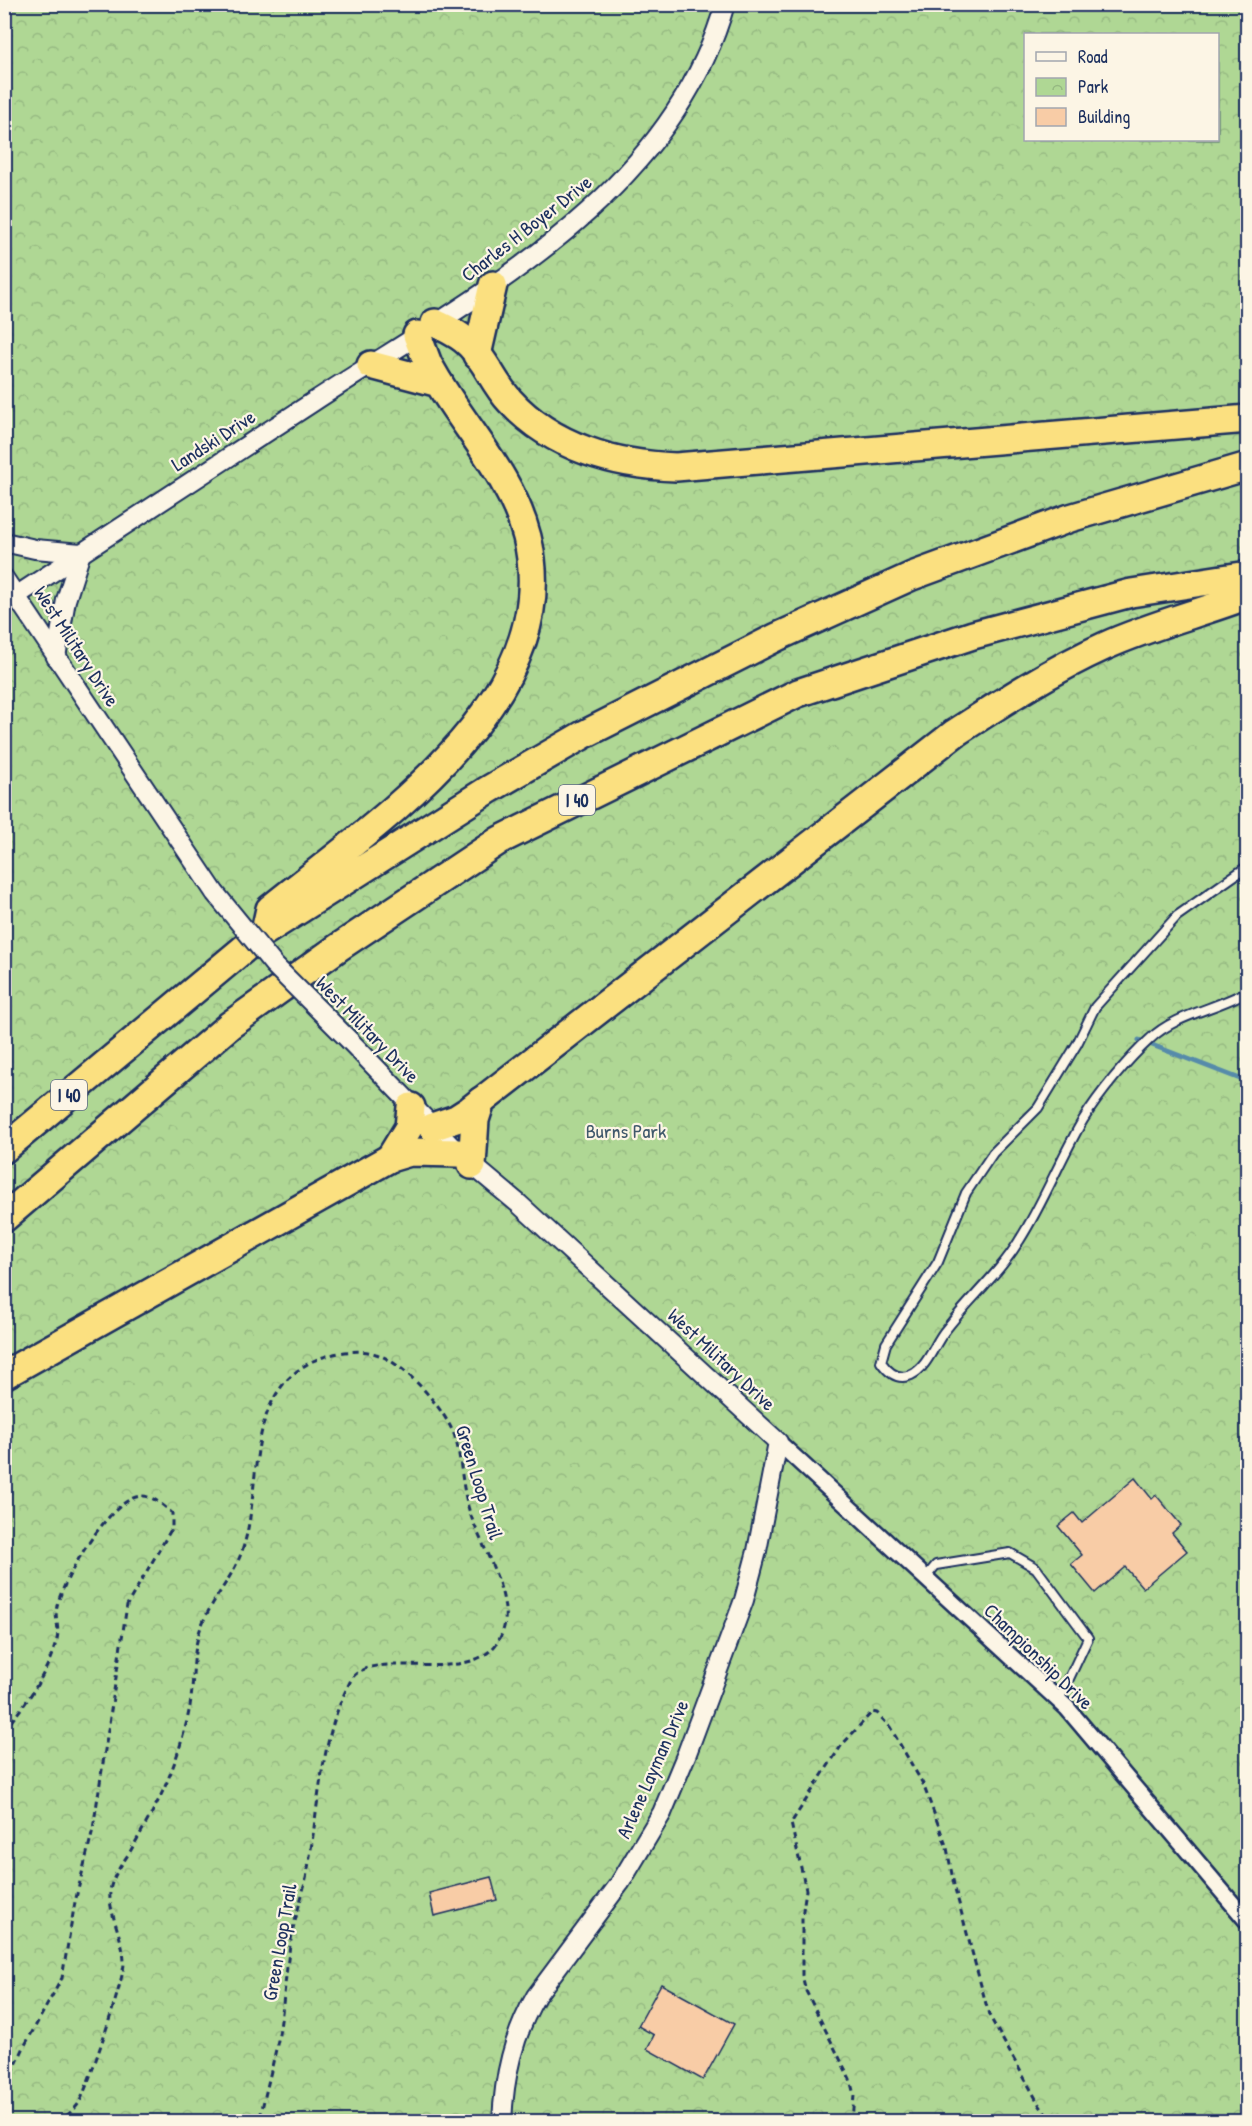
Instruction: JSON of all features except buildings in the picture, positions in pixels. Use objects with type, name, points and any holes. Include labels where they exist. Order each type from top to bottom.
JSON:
[{"type":"highway","points":[[477,355],[493,285]]},
{"type":"highway","points":[[264,932],[270,909],[411,794],[481,717],[517,658],[525,633],[532,580],[526,536],[516,504],[503,479],[428,364],[426,329],[463,339],[511,402],[558,437],[597,455],[650,466],[676,467],[1248,419]]},
{"type":"highway","points":[[371,365],[439,383]]},
{"type":"highway","name":"I 40","points":[[4,1149],[264,932],[469,801],[583,735],[787,632],[912,576],[1070,518],[1248,466]]},
{"type":"highway","name":"I 40","points":[[4,1218],[230,1025],[339,947],[500,840],[798,693],[973,635],[1131,593],[1248,575]]},
{"type":"highway","points":[[432,1127],[456,1119],[481,1101],[955,733],[1003,701],[1052,671],[1106,645],[1248,595]]},
{"type":"highway","points":[[4,1375],[390,1158],[410,1152],[465,1159],[481,1101]]},
{"type":"highway","points":[[390,1158],[403,1142],[409,1127],[411,1107]]},
{"type":"street","name":"Charles H Boyer Drive","points":[[426,329],[493,285],[589,211],[627,174],[656,140],[681,101],[704,58],[724,4]]},
{"type":"street","name":"Landski Drive","points":[[16,596],[426,329]]},
{"type":"street","points":[[4,542],[35,549],[81,553],[66,600],[56,657]]},
{"type":"street","name":"West Military Drive","points":[[4,578],[215,893],[274,965],[350,1041],[411,1107],[465,1159],[519,1204],[778,1442]]},
{"type":"street","name":"Championship Drive","points":[[778,1442],[1059,1700],[1248,1922]]},
{"type":"street","name":"Arlene Layman Drive","points":[[502,2121],[507,2065],[524,2017],[536,1996],[642,1850],[662,1813],[687,1753],[744,1600],[757,1551],[778,1442]]},
{"type":"lane","points":[[1248,866],[1177,916],[1095,1007],[1077,1044],[1038,1108],[993,1153],[966,1193],[938,1262],[886,1344],[881,1362],[887,1371],[902,1377],[911,1376],[919,1370],[943,1333],[1008,1259],[1029,1225],[1084,1118],[1152,1036],[1248,991]]},
{"type":"lane","points":[[926,1577],[936,1564],[1010,1553],[1036,1568],[1088,1638],[1059,1700]]},
{"type":"path","name":"Green Loop Trail","points":[[58,2121],[78,2104],[124,1970],[120,1932],[113,1913],[110,1892],[117,1872],[169,1777],[190,1706],[192,1667],[200,1630],[242,1553],[256,1476],[258,1444],[267,1412],[285,1384],[300,1368],[319,1358],[348,1352],[374,1352],[393,1364],[424,1390],[442,1413],[456,1439],[460,1477],[470,1513],[500,1586],[504,1626],[495,1643],[482,1656],[448,1666],[375,1665],[358,1670],[351,1680],[333,1727],[317,1795],[308,1869],[291,1939],[278,2039],[259,2121]]},
{"type":"path","points":[[4,1730],[33,1694],[57,1639],[57,1606],[93,1533],[106,1518],[138,1496],[150,1497],[163,1505],[172,1514],[172,1528],[127,1605],[93,1829],[75,1902],[62,1978],[25,2044],[4,2091]]},
{"type":"path","points":[[852,2121],[854,2095],[850,2079],[806,1991],[802,1975],[802,1917],[806,1890],[791,1823],[841,1746],[872,1712],[877,1713],[890,1727],[922,1784],[947,1848],[954,1885],[989,2015],[1040,2106],[1052,2121]]},
{"type":"path","points":[[1236,2121],[1248,2114]]},
{"type":"green space","name":"Burns Park","points":[[5,5],[1247,5],[1247,2121],[5,2121]]},
{"type":"waterway","points":[[1139,1040],[1248,1082]]}]
